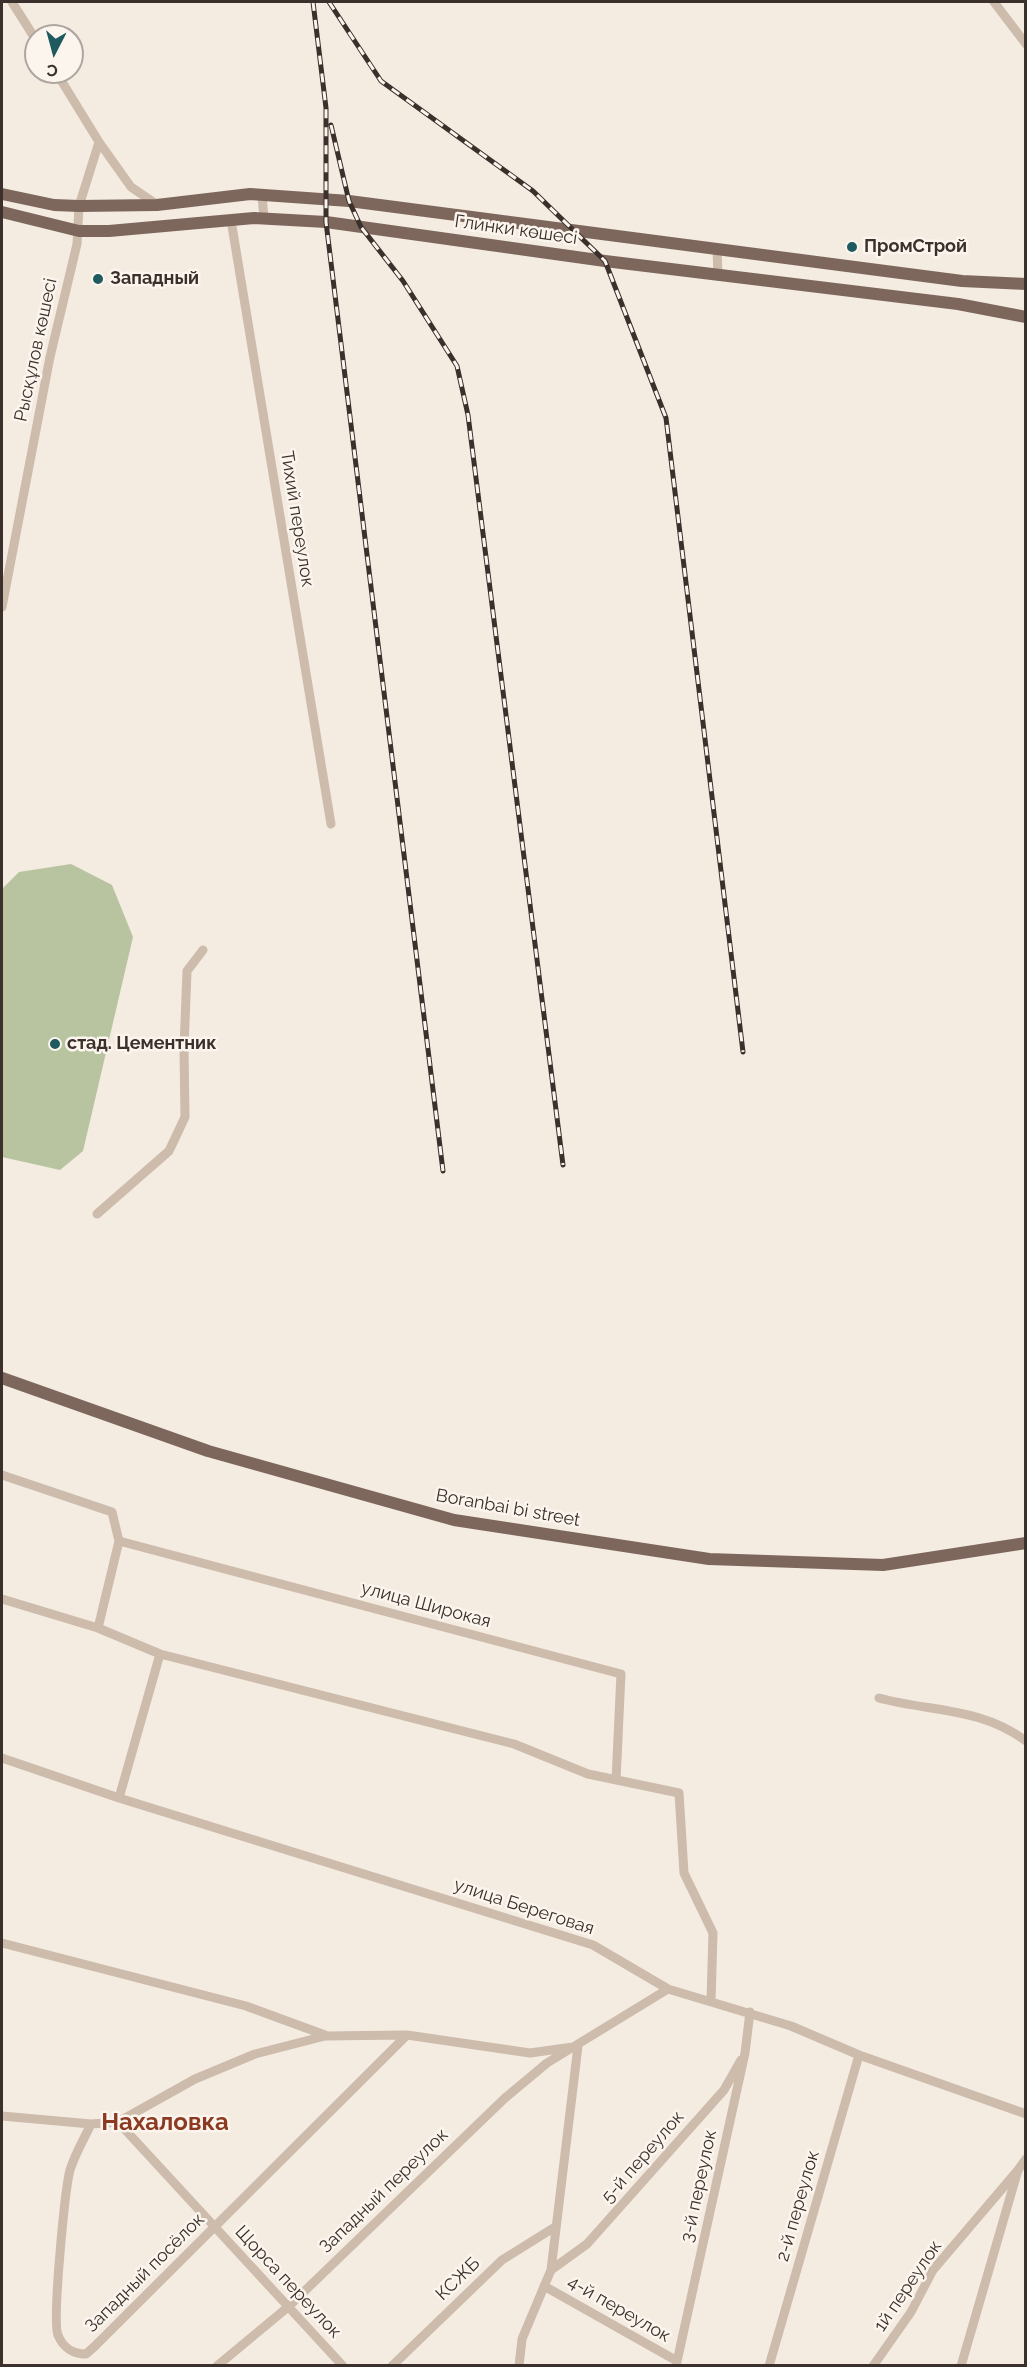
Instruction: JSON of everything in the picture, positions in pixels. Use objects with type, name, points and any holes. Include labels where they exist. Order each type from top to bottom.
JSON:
[{"type":"main road","name":"Глинки көшесі","points":[[2,194],[54,205],[79,206],[157,205],[262,195],[349,201],[962,282],[1026,284]]},
{"type":"main road","name":"Глинки көшесі","points":[[2,212],[79,231],[109,231],[264,218],[326,222],[718,276],[958,303],[1026,317]]},
{"type":"main road","name":"Boranbai bi street","points":[[2,1378],[208,1451],[454,1520],[710,1559],[883,1564],[1026,1543]]},
{"type":"street","points":[[12,2],[26,24]]},
{"type":"street","points":[[994,2],[1026,44]]},
{"type":"street","points":[[63,84],[130,187],[157,205]]},
{"type":"street","name":"Рысқұлов көшесі","points":[[2,607],[50,357],[79,231],[79,206],[99,142]]},
{"type":"street","points":[[262,195],[264,218]]},
{"type":"street","name":"Тихий переулок","points":[[231,220],[331,824]]},
{"type":"street","points":[[717,249],[718,276]]},
{"type":"street","points":[[97,1214],[169,1151],[185,1117],[184,1048],[188,971],[203,950]]},
{"type":"street","points":[[2,1475],[112,1512],[119,1541],[98,1628]]},
{"type":"street","name":"улица Широкая","points":[[119,1541],[621,1674],[616,1780]]},
{"type":"street","points":[[2,1599],[98,1628],[160,1654],[514,1744],[588,1774],[679,1793],[684,1873],[713,1933],[711,2001]]},
{"type":"street","points":[[119,1798],[160,1654]]},
{"type":"street","points":[[879,1698],[965,1713],[1005,1726],[1026,1741]]},
{"type":"street","name":"улица Береговая","points":[[2,1758],[119,1798],[593,1945],[668,1989],[750,2012],[859,2055],[1026,2114]]},
{"type":"street","points":[[2,1943],[246,2006],[325,2036]]},
{"type":"street","name":"Западный переулок","points":[[217,2366],[288,2307],[505,2098],[547,2063],[668,1989]]},
{"type":"street","name":"3-й переулок","points":[[677,2363],[745,2053],[750,2012]]},
{"type":"street","points":[[2,2116],[91,2124],[118,2122],[195,2079],[255,2054],[325,2036],[407,2035],[531,2053],[578,2046],[551,2270],[522,2338],[519,2366]]},
{"type":"street","name":"Западный посёлок","points":[[91,2124],[70,2171],[57,2292],[56,2332],[69,2350],[76,2354],[86,2354],[407,2035]]},
{"type":"street","name":"5-й переулок","points":[[551,2270],[587,2244],[642,2184],[724,2090],[745,2053]]},
{"type":"street","name":"2-й переулок","points":[[769,2366],[859,2055]]},
{"type":"street","name":"Щорса переулок","points":[[118,2122],[343,2366]]},
{"type":"street","name":"1й переулок","points":[[873,2366],[911,2313],[933,2270],[1026,2159]]},
{"type":"street","points":[[961,2366],[1018,2170]]},
{"type":"street","name":"КСЖБ","points":[[392,2366],[502,2260],[555,2227]]},
{"type":"street","name":"4-й переулок","points":[[544,2286],[677,2363]]},
{"type":"green space","name":"стад. Цементник","points":[[71,864],[112,885],[133,937],[83,1151],[60,1170],[2,1157],[2,889],[19,872]]},
{"type":"railway","points":[[313,2],[326,108],[326,222],[443,1171]]},
{"type":"railway","points":[[329,2],[381,81],[533,191],[605,261],[666,418],[743,1052]]},
{"type":"railway","points":[[331,125],[349,201],[361,227],[403,281],[457,366],[468,415],[563,1165]]},
{"type":"place","name":"ПромСтрой","points":[[852,247]]},
{"type":"place","name":"Западный","points":[[98,279]]},
{"type":"place","name":"стад. Цементник","points":[[55,1044]]},
{"type":"district","name":"Нахаловка","points":[[165,2123]]}]
